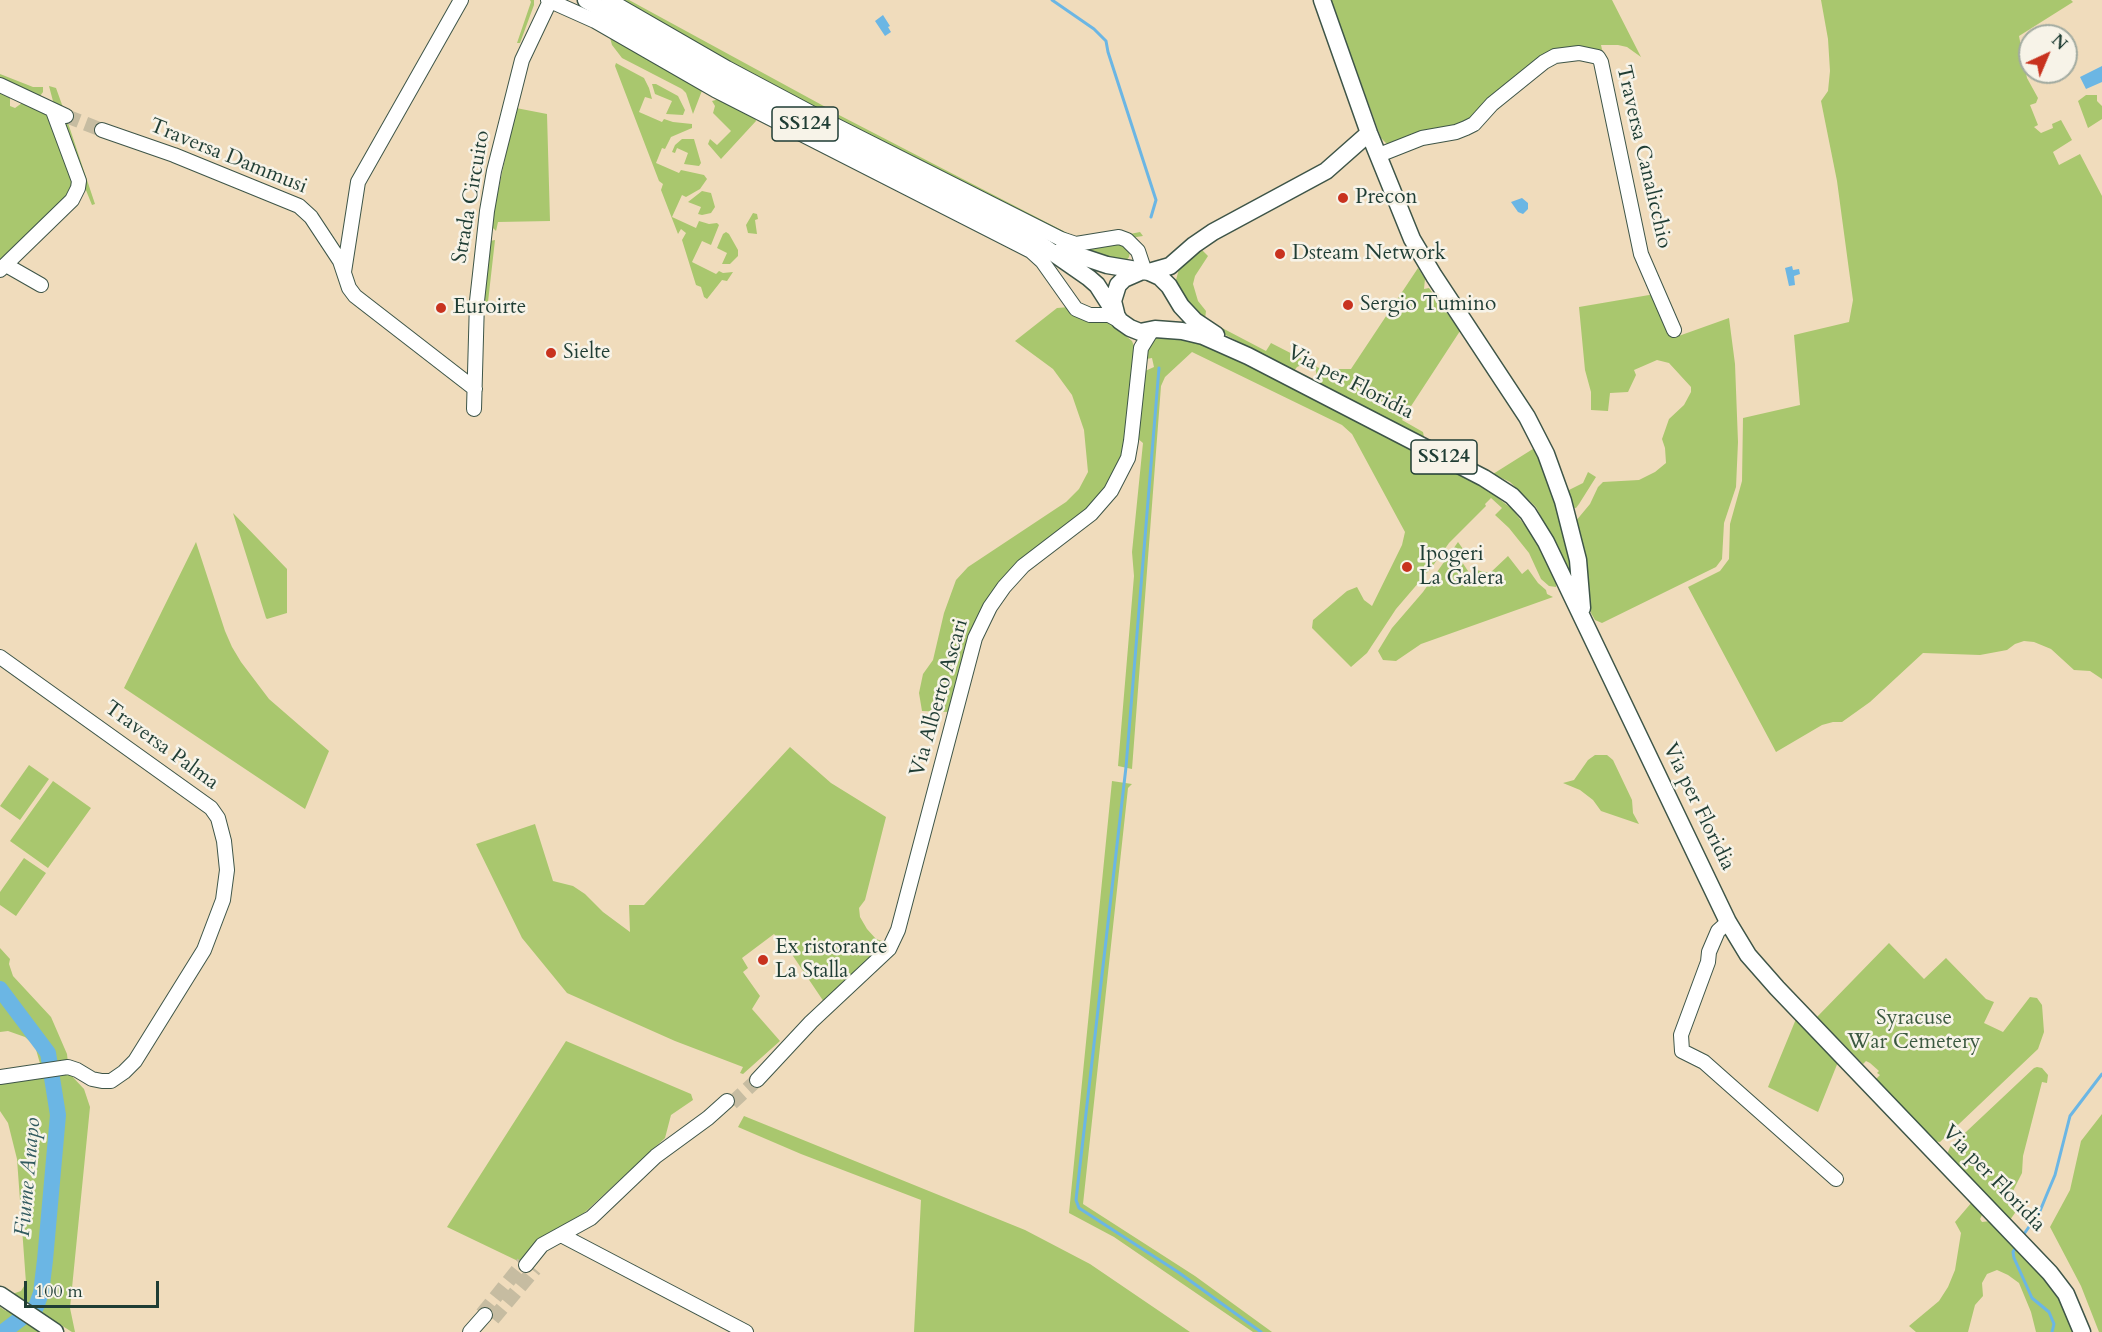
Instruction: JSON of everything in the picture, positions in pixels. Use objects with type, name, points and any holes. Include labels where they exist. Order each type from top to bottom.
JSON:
[{"type":"main road","name":"SS124","points":[[586,0],[763,101],[1030,237]]},
{"type":"main road","points":[[1322,0],[1369,133],[1412,239],[1527,417],[1546,454],[1563,501],[1578,560],[1583,619]]},
{"type":"main road","points":[[1111,298],[1124,279],[1170,266],[1213,232],[1326,171],[1369,133]]},
{"type":"main road","points":[[1030,237],[1092,260],[1160,277],[1195,321],[1248,356]]},
{"type":"main road","points":[[1030,237],[1082,271],[1111,298],[1122,322],[1140,332],[1171,329],[1193,333],[1248,356]]},
{"type":"main road","points":[[1153,330],[1164,323],[1170,315],[1173,304],[1170,290],[1171,276],[1179,258]]},
{"type":"main road","name":"Via per Floridia","points":[[1248,356],[1484,478],[1512,496],[1528,513],[1539,528],[1728,922],[1748,955],[2050,1273],[2066,1294],[2082,1332]]},
{"type":"main road","points":[[7,1300],[51,1330]]},
{"type":"street","points":[[344,272],[358,182],[461,0]]},
{"type":"street","points":[[549,0],[595,21],[715,90],[1031,251],[1042,261],[1076,309],[1090,315],[1109,315],[1122,322],[1137,338],[1141,348]]},
{"type":"street","name":"Strada Circuito","points":[[474,409],[477,301],[483,235],[494,171],[522,60],[549,0]]},
{"type":"street","points":[[609,0],[790,101],[1061,239],[1076,244],[1119,237],[1127,240],[1138,251],[1145,272]]},
{"type":"street","name":"Traversa Canalicchio","points":[[1379,154],[1422,138],[1456,132],[1474,124],[1492,104],[1544,62],[1555,56],[1579,53],[1598,57],[1601,62],[1641,254],[1674,330]]},
{"type":"street","points":[[0,85],[60,114],[79,181],[78,189],[72,200],[3,267],[41,285]]},
{"type":"street","name":"Traversa Dammusi","points":[[102,130],[174,155],[299,206],[307,212],[316,225],[344,272],[355,296],[475,389]]},
{"type":"street","points":[[1090,315],[1097,312],[1111,298]]},
{"type":"street","points":[[1141,348],[1153,330]]},
{"type":"street","name":"Via Alberto Ascari","points":[[755,1079],[889,949],[898,930],[975,638],[990,608],[1010,580],[1023,566],[1091,514],[1111,491],[1128,458],[1141,348]]},
{"type":"street","name":"Traversa Palma","points":[[0,657],[204,801],[218,818],[224,841],[227,870],[223,900],[204,950],[135,1060],[124,1072],[111,1081],[92,1079],[68,1067],[0,1077]]},
{"type":"street","points":[[1728,922],[1718,931],[1709,952],[1708,963],[1681,1035],[1682,1051],[1704,1062],[1836,1179]]},
{"type":"street","points":[[529,1266],[545,1247],[591,1218],[656,1156],[669,1146],[700,1130],[729,1102]]},
{"type":"street","points":[[561,1235],[746,1332]]},
{"type":"street","points":[[470,1332],[487,1316],[479,1332]]},
{"type":"green space","points":[[530,0],[534,0],[534,5],[520,43],[517,43],[531,2]]},
{"type":"green space","points":[[622,0],[629,0],[831,110],[821,113],[729,63]]},
{"type":"green space","points":[[1328,0],[1612,0],[1641,57],[1627,47],[1618,45],[1601,45],[1603,54],[1590,48],[1569,48],[1471,121],[1388,145],[1381,138],[1345,39]]},
{"type":"green space","points":[[1821,0],[2071,0],[2073,2],[2038,24],[2018,24],[2018,84],[2030,84],[2038,98],[2036,103],[2030,105],[2038,125],[2034,127],[2041,133],[2053,128],[2052,124],[2061,120],[2072,140],[2053,152],[2059,165],[2080,154],[2102,196],[2102,679],[2090,671],[2074,670],[2051,649],[2034,642],[2024,641],[2007,650],[1980,655],[1923,653],[1870,702],[1842,722],[1822,725],[1776,752],[1688,587],[1720,571],[1729,559],[1730,524],[1742,481],[1743,418],[1800,405],[1794,335],[1849,322],[1853,300],[1837,181],[1821,101],[1828,91],[1830,71],[1828,39]]},
{"type":"green space","points":[[609,34],[703,88],[693,114],[686,93],[682,89],[622,58],[612,45]]},
{"type":"green space","points":[[616,63],[644,78],[649,88],[652,99],[645,97],[639,112],[662,122],[664,119],[692,124],[692,128],[671,137],[665,149],[662,148],[656,163],[679,173],[681,170],[704,175],[707,179],[700,189],[686,197],[682,195],[672,217],[696,228],[699,221],[719,225],[711,245],[702,241],[692,262],[716,274],[719,271],[733,272],[727,281],[722,280],[707,299],[701,287],[696,285],[682,240],[686,233],[681,229],[678,234],[661,190],[663,184],[659,181],[615,66]]},
{"type":"green space","points":[[0,74],[33,87],[43,87],[43,92],[37,100],[0,82]]},
{"type":"green space","points":[[652,84],[678,96],[685,110],[683,115],[666,114],[672,101],[655,94]]},
{"type":"green space","points":[[49,86],[56,88],[65,113],[54,105]]},
{"type":"green space","points":[[0,92],[10,98],[10,106],[15,108],[22,103],[46,115],[53,124],[73,176],[72,194],[0,265]]},
{"type":"green space","points":[[2086,95],[2097,95],[2097,101],[2102,106],[2102,119],[2088,128],[2078,101]]},
{"type":"green space","points":[[723,98],[754,115],[756,121],[721,159],[708,144],[710,139],[717,145],[731,131],[713,113],[715,106],[712,101]]},
{"type":"green space","points":[[516,108],[547,114],[550,221],[498,222],[496,231],[492,227],[494,210]]},
{"type":"green space","points":[[839,115],[1073,236],[1082,238],[1119,231],[1130,234],[1140,232],[1143,236],[1072,239],[839,121]]},
{"type":"green space","points":[[67,120],[95,204],[92,205],[70,151],[64,122]]},
{"type":"green space","points":[[682,139],[694,139],[701,163],[699,166],[684,164],[688,153],[677,148],[675,153],[672,152],[675,145]]},
{"type":"green space","points":[[702,191],[711,193],[715,207],[711,213],[702,215],[698,214],[701,207],[688,202]]},
{"type":"green space","points":[[753,213],[757,214],[758,219],[755,220],[757,234],[748,233],[746,225]]},
{"type":"green space","points":[[726,232],[738,250],[738,256],[730,264],[722,264],[727,253],[717,248]]},
{"type":"green space","points":[[495,240],[488,302],[484,303],[490,241]]},
{"type":"green space","points":[[1124,243],[1130,251],[1125,262],[1074,249]]},
{"type":"green space","points":[[1200,248],[1208,256],[1195,276],[1193,284],[1198,301],[1206,311],[1205,319],[1266,351],[1271,343],[1308,362],[1294,371],[1205,324],[1182,296],[1176,280],[1179,269]]},
{"type":"green space","points":[[1418,268],[1425,279],[1424,289],[1429,288],[1460,331],[1402,420],[1423,432],[1424,437],[1316,382],[1315,366],[1330,373],[1334,369],[1351,369]]},
{"type":"green space","points":[[1655,294],[1673,338],[1729,318],[1735,364],[1738,442],[1736,487],[1724,523],[1722,559],[1716,567],[1602,623],[1595,620],[1591,613],[1575,522],[1590,504],[1603,482],[1639,480],[1666,463],[1662,439],[1669,419],[1684,405],[1691,392],[1691,387],[1669,363],[1657,360],[1634,370],[1636,375],[1628,392],[1610,393],[1608,411],[1591,410],[1591,392],[1585,370],[1579,307]]},
{"type":"green space","points":[[1069,307],[1110,323],[1132,341],[1134,346],[1135,357],[1125,446],[1118,466],[1106,488],[1087,511],[998,585],[949,712],[922,711],[919,693],[923,674],[933,660],[944,613],[956,580],[968,567],[1066,502],[1079,489],[1088,472],[1084,430],[1072,395],[1053,369],[1015,341],[1057,308]]},
{"type":"green space","points":[[1168,333],[1193,336],[1472,480],[1489,491],[1512,509],[1534,537],[1556,581],[1556,587],[1549,586],[1541,579],[1529,553],[1495,515],[1502,508],[1491,498],[1485,504],[1486,506],[1449,543],[1396,609],[1367,653],[1351,667],[1312,628],[1313,620],[1347,591],[1357,587],[1364,600],[1372,606],[1402,545],[1405,532],[1352,434],[1342,425],[1192,352],[1165,377],[1161,386],[1132,769],[1118,766],[1134,576],[1132,552],[1143,443],[1137,438],[1143,372],[1154,367],[1152,358],[1143,357],[1155,338]]},
{"type":"green space","points":[[1536,447],[1557,507],[1574,573],[1571,575],[1536,507],[1510,482],[1493,474]]},
{"type":"green space","points":[[1588,472],[1596,477],[1576,508],[1570,507],[1567,491],[1583,483]]},
{"type":"green space","points":[[233,513],[287,569],[287,613],[266,618]]},
{"type":"green space","points":[[196,542],[225,631],[241,662],[269,699],[329,751],[305,809],[124,688]]},
{"type":"green space","points":[[1458,542],[1463,549],[1458,556],[1470,574],[1476,570],[1490,573],[1508,556],[1522,574],[1528,569],[1547,594],[1553,597],[1421,644],[1396,661],[1383,660],[1378,651],[1392,628],[1423,592]]},
{"type":"green space","points":[[790,747],[831,783],[886,817],[865,900],[859,908],[860,917],[867,929],[876,939],[888,943],[824,1002],[791,953],[774,934],[742,958],[748,968],[743,972],[760,996],[752,1009],[780,1041],[743,1074],[740,1073],[743,1067],[675,1041],[567,993],[522,938],[476,844],[535,824],[553,881],[573,886],[630,932],[629,905],[644,905]]},
{"type":"green space","points":[[1595,755],[1607,755],[1613,760],[1632,800],[1633,813],[1639,824],[1601,811],[1593,800],[1580,790],[1563,783],[1574,780],[1588,760]]},
{"type":"green space","points":[[29,765],[49,779],[20,820],[0,806]]},
{"type":"green space","points":[[53,781],[91,808],[48,868],[10,841]]},
{"type":"green space","points":[[1112,781],[1132,784],[1128,788],[1083,1204],[1195,1276],[1272,1332],[1253,1332],[1114,1237],[1069,1213]]},
{"type":"green space","points":[[24,858],[46,873],[16,916],[0,905],[0,892]]},
{"type":"green space","name":"Syracuse War Cemetery","points":[[1889,943],[1924,979],[1946,958],[1986,999],[1994,1002],[1984,1023],[2003,1032],[2030,997],[2037,998],[2042,1005],[2044,1032],[2038,1049],[1940,1142],[1934,1141],[1876,1079],[1880,1075],[1877,1073],[1879,1071],[1866,1061],[1863,1064],[1817,1017]]},
{"type":"green space","points":[[0,948],[10,959],[9,964],[13,976],[51,1017],[67,1054],[69,1073],[84,1089],[90,1107],[70,1308],[75,1332],[53,1320],[44,1332],[0,1332],[0,1307],[6,1311],[13,1304],[15,1293],[21,1291],[26,1283],[17,1159],[8,1123],[0,1111],[0,1083],[43,1074],[35,1046],[25,1037],[8,1031],[0,1032]]},
{"type":"green space","points":[[1796,1019],[1838,1062],[1818,1112],[1768,1087]]},
{"type":"green space","points":[[566,1041],[691,1094],[693,1100],[671,1115],[665,1138],[584,1213],[536,1241],[520,1262],[447,1227]]},
{"type":"green space","points":[[2037,1067],[2042,1068],[2048,1075],[2047,1083],[2042,1082],[2023,1156],[2022,1173],[2012,1193],[2005,1197],[2017,1210],[2010,1220],[1949,1158],[1948,1152],[1950,1147]]},
{"type":"green space","points":[[2102,1114],[2102,1332],[2099,1332],[2081,1286],[2050,1227],[2070,1190],[2081,1141]]},
{"type":"green space","points":[[744,1116],[1025,1230],[1090,1264],[1190,1332],[914,1332],[921,1200],[738,1127]]},
{"type":"green space","points":[[1972,1202],[1983,1213],[1980,1219],[1982,1222],[1990,1221],[2048,1282],[2061,1299],[2074,1332],[2036,1332],[2031,1312],[2019,1283],[1997,1270],[1987,1274],[1982,1283],[1983,1296],[1975,1305],[1968,1332],[1916,1332],[1909,1326],[1939,1301],[1948,1287],[1955,1270],[1961,1233],[1955,1222]]},
{"type":"water","points":[[883,15],[891,32],[885,36],[875,21]]},
{"type":"water","points":[[2102,66],[2102,82],[2086,89],[2080,77]]},
{"type":"water","points":[[1522,198],[1528,203],[1528,209],[1523,214],[1518,212],[1511,202]]},
{"type":"water","points":[[1792,266],[1793,270],[1799,269],[1800,274],[1794,276],[1795,285],[1789,286],[1785,268]]},
{"type":"waterway","points":[[1052,0],[1094,29],[1106,41],[1156,200],[1151,217]]},
{"type":"waterway","points":[[1159,368],[1126,767],[1076,1200],[1079,1208],[1178,1272],[1261,1332]]},
{"type":"waterway","name":"Fiume Anapo","points":[[0,989],[48,1053],[58,1115],[41,1293],[36,1307],[3,1332]]},
{"type":"waterway","points":[[2024,1234],[2040,1211],[2055,1175],[2070,1116],[2102,1074]]},
{"type":"waterway","points":[[2016,1247],[2013,1252],[2014,1258],[2032,1298],[2049,1312],[2054,1324],[2052,1332]]},
{"type":"tunnel","points":[[66,116],[102,130]]},
{"type":"tunnel","points":[[732,1103],[757,1080]]},
{"type":"tunnel","points":[[482,1314],[523,1263]]},
{"type":"tunnel","points":[[493,1319],[535,1269]]},
{"type":"place","name":"Precon","points":[[1343,198]]},
{"type":"place","name":"Dsteam Network","points":[[1280,254]]},
{"type":"place","name":"Sergio Tumino","points":[[1348,305]]},
{"type":"place","name":"Euroirte","points":[[441,308]]},
{"type":"place","name":"Sielte","points":[[551,353]]},
{"type":"place","name":"Ipogeri La Galera","points":[[1407,567]]},
{"type":"place","name":"Ex ristorante La Stalla","points":[[763,960]]}]
